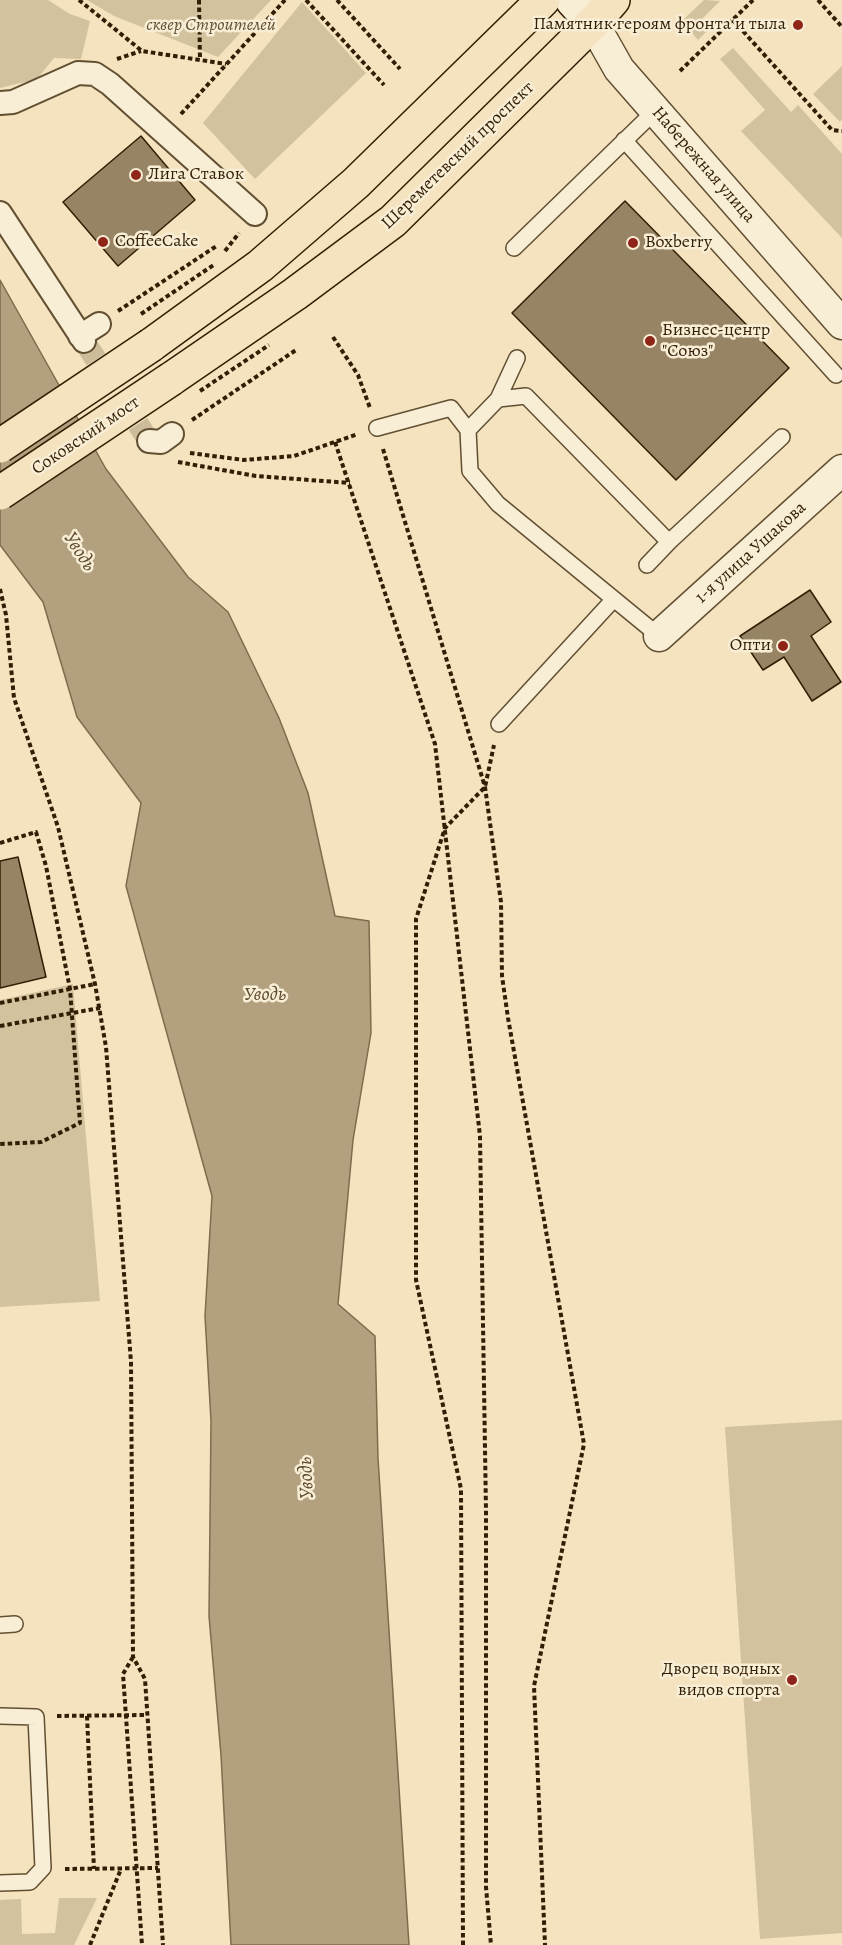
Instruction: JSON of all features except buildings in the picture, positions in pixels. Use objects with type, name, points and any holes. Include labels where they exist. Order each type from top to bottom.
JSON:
[{"type":"main road","points":[[0,446],[151,345],[260,267],[356,183],[543,0]]},
{"type":"main road","name":"Шереметевский проспект","points":[[171,379],[295,294],[393,221],[593,8]]},
{"type":"main road","name":"Соковский мост","points":[[0,493],[171,379]]},
{"type":"street","name":"Набережная улица","points":[[593,8],[619,69],[842,324]]},
{"type":"street","points":[[0,103],[13,102],[70,76],[87,72],[103,78],[255,214]]},
{"type":"street","points":[[0,213],[82,339],[99,324]]},
{"type":"street","points":[[149,441],[161,442],[172,434]]},
{"type":"street","name":"1-я улица Ушакова","points":[[659,636],[842,470]]},
{"type":"lane","points":[[514,248],[655,111]]},
{"type":"lane","points":[[624,140],[836,375]]},
{"type":"lane","points":[[468,430],[498,399],[517,358]]},
{"type":"lane","points":[[498,399],[526,396],[669,542]]},
{"type":"lane","points":[[377,428],[451,408],[468,430],[470,471],[498,504],[659,636]]},
{"type":"lane","points":[[647,565],[782,437]]},
{"type":"lane","points":[[499,724],[614,599]]},
{"type":"lane","points":[[0,1716],[36,1716],[43,1868],[30,1882],[0,1883]]},
{"type":"path","points":[[79,0],[142,51],[226,64]]},
{"type":"path","points":[[199,0],[200,60]]},
{"type":"path","points":[[165,132],[285,0]]},
{"type":"path","points":[[306,0],[384,85]]},
{"type":"path","points":[[337,0],[400,69]]},
{"type":"path","points":[[680,71],[753,0]]},
{"type":"path","points":[[818,0],[842,27]]},
{"type":"path","points":[[733,20],[832,130],[842,131]]},
{"type":"path","points":[[215,264],[255,214]]},
{"type":"path","points":[[99,324],[218,245]]},
{"type":"path","points":[[333,338],[358,375],[377,428],[484,788],[501,902],[502,976],[584,1444],[534,1686],[546,1945]]},
{"type":"path","points":[[172,434],[296,350]]},
{"type":"path","points":[[192,453],[244,460],[294,456],[377,428]]},
{"type":"path","points":[[149,441],[171,461],[256,476],[350,483]]},
{"type":"path","points":[[335,442],[435,744],[480,1136],[486,1511],[486,1887],[491,1945]]},
{"type":"path","points":[[0,590],[6,615],[14,698],[58,827],[95,984],[106,1047],[131,1362],[133,1657],[145,1679],[163,1945]]},
{"type":"path","points":[[464,1945],[461,1489],[416,1280],[416,919],[445,828],[484,788],[499,724]]},
{"type":"path","points":[[0,843],[36,832],[53,898],[74,1014],[80,1123],[41,1142],[0,1144]]},
{"type":"path","points":[[0,1003],[95,984]]},
{"type":"path","points":[[0,1026],[100,1008]]},
{"type":"path","points":[[133,1657],[123,1674],[142,1945]]},
{"type":"path","points":[[36,1716],[147,1715]]},
{"type":"path","points":[[87,1716],[94,1869]]},
{"type":"path","points":[[43,1868],[158,1868]]},
{"type":"path","points":[[90,1945],[121,1869]]},
{"type":"green space","points":[[0,0],[48,0],[70,14],[90,21],[81,59],[54,58],[37,79],[0,88]]},
{"type":"green space","name":"сквер Строителей","points":[[87,0],[271,0],[218,57],[114,16]]},
{"type":"green space","points":[[704,0],[720,1],[701,20],[709,29],[698,40],[682,21]]},
{"type":"green space","points":[[302,2],[366,73],[255,179],[203,123]]},
{"type":"green space","points":[[733,48],[791,112],[798,105],[842,154],[842,238],[741,131],[765,110],[720,59]]},
{"type":"green space","points":[[842,66],[842,119],[840,122],[813,94]]},
{"type":"green space","points":[[73,984],[100,1301],[0,1307],[0,1000]]},
{"type":"green space","name":"Дворец водных видов спорта","points":[[842,1420],[842,1933],[760,1939],[725,1427]]},
{"type":"green space","points":[[59,1898],[97,1898],[74,1945],[0,1945],[0,1900],[21,1899],[22,1934],[55,1933]]},
{"type":"water","name":"Уводь","points":[[0,280],[106,469],[188,577],[228,612],[279,718],[308,793],[335,916],[369,921],[371,1033],[353,1140],[338,1304],[375,1336],[378,1458],[409,1945],[231,1945],[221,1755],[209,1616],[211,1421],[205,1316],[212,1196],[126,886],[141,803],[77,717],[43,602],[0,545]]},
{"type":"tunnel","points":[[84,341],[149,441]]},
{"type":"place","name":"Памятник героям фронта и тыла","points":[[798,25]]},
{"type":"place","name":"Лига Ставок","points":[[136,175]]},
{"type":"place","name":"CoffeeCake","points":[[103,242]]},
{"type":"place","name":"Boxberry","points":[[633,243]]},
{"type":"place","name":"Бизнес-центр \"Союз\"","points":[[650,341]]},
{"type":"place","name":"Опти","points":[[783,646]]},
{"type":"place","name":"Дворец водных видов спорта","points":[[792,1680]]}]
